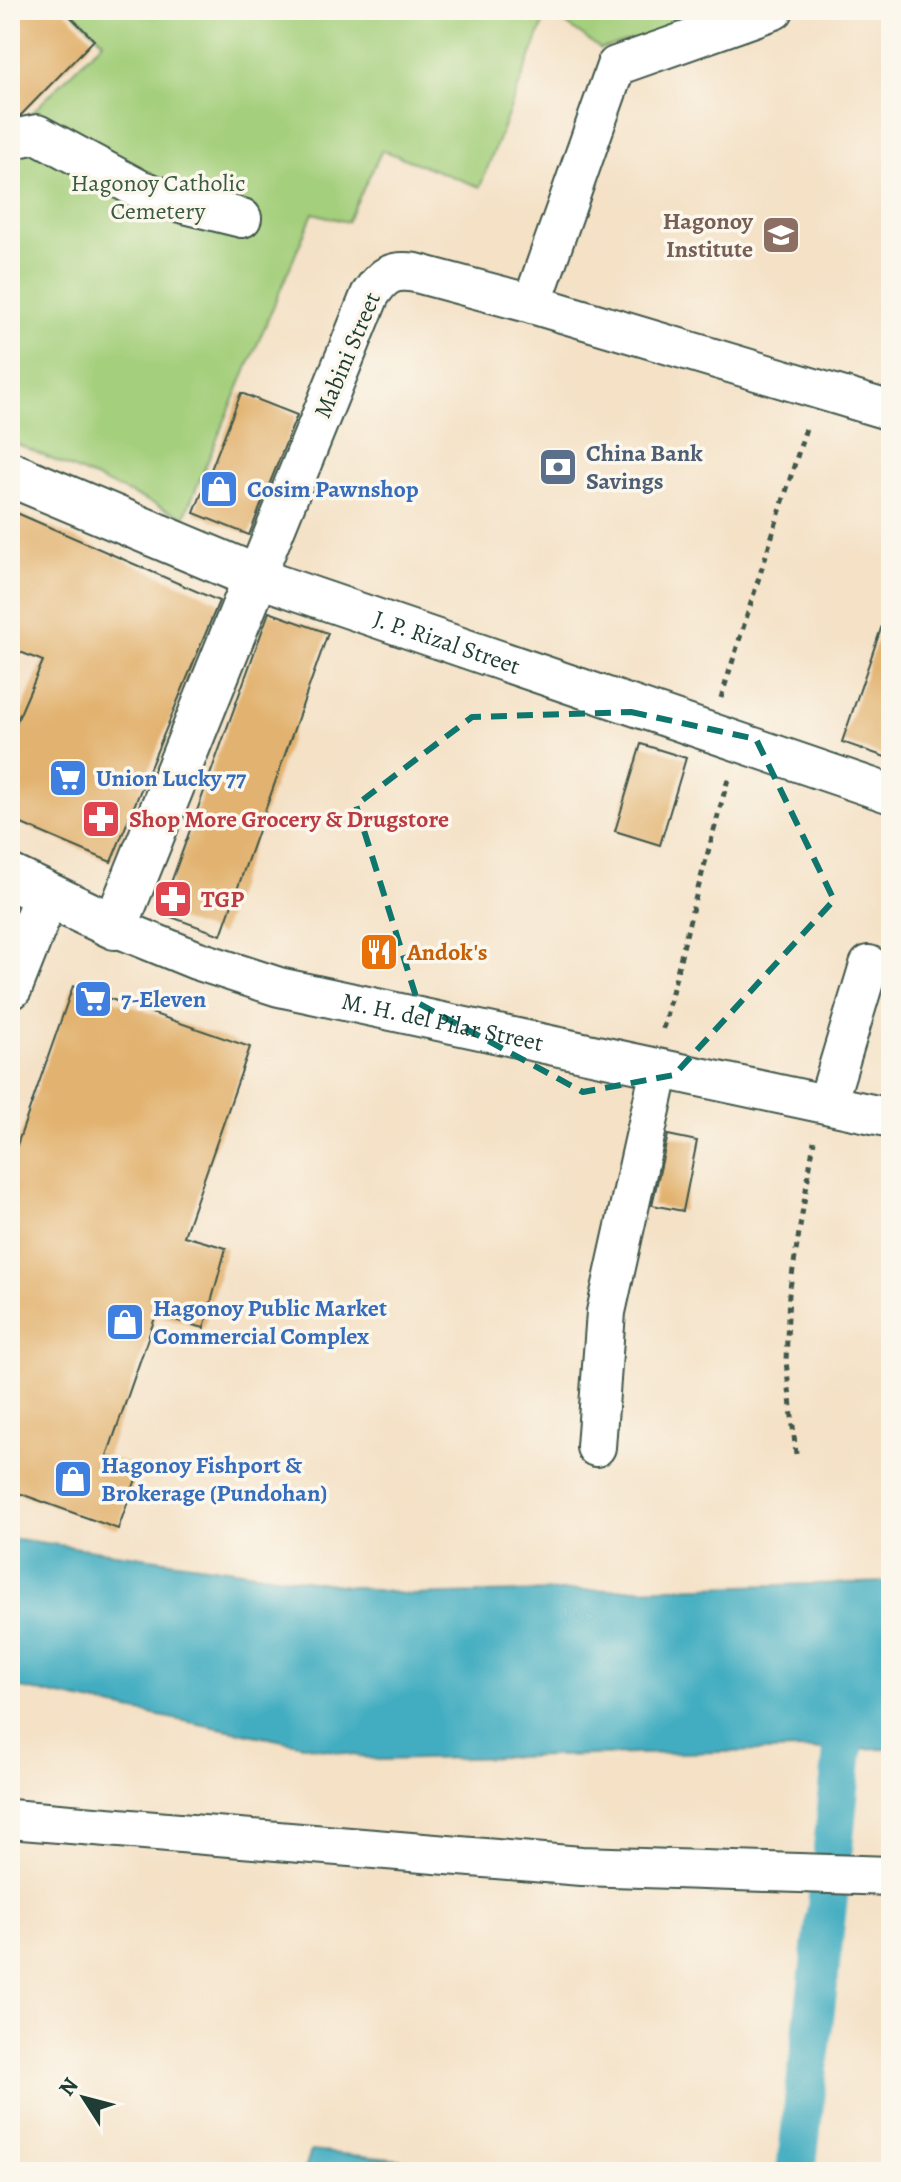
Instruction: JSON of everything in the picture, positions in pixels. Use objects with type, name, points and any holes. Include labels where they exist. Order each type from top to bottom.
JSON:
[{"type":"main road","name":"J. P. Rizal Street","points":[[10,474],[256,577]]},
{"type":"main road","name":"Mabini Street","points":[[115,927],[256,577]]},
{"type":"main road","name":"M. H. del Pilar Street","points":[[28,886],[115,927]]},
{"type":"main road","points":[[10,987],[28,886]]},
{"type":"street","points":[[532,304],[616,66],[774,10]]},
{"type":"street","points":[[10,142],[37,134],[139,189],[242,218]]},
{"type":"street","name":"Mabini Street","points":[[256,577],[364,309],[379,280],[389,272],[400,270],[532,304],[891,411]]},
{"type":"street","name":"J. P. Rizal Street","points":[[256,577],[891,794]]},
{"type":"street","name":"M. H. del Pilar Street","points":[[115,927],[196,960],[279,987],[891,1118]]},
{"type":"street","points":[[824,1103],[869,965]]},
{"type":"street","points":[[596,1447],[606,1312],[657,1068]]},
{"type":"street","points":[[10,1819],[581,1866],[891,1876]]},
{"type":"path","points":[[657,1068],[693,907],[724,739],[818,390]]},
{"type":"path","points":[[796,1454],[786,1361],[789,1294],[824,1103]]},
{"type":"highlighted area","points":[[631,712],[756,739],[834,900],[674,1075],[583,1092],[418,1003],[356,805],[472,717]]},
{"type":"green space","name":"Hagonoy Catholic Cemetery","points":[[71,10],[736,10],[601,49],[548,11],[480,187],[382,150],[347,222],[313,213],[184,517],[10,441],[10,135],[103,41]]},
{"type":"water","points":[[10,1538],[410,1595],[891,1582],[891,1748],[378,1760],[10,1686]]},
{"type":"water","points":[[311,2151],[524,2172],[304,2172]]},
{"type":"building","points":[[10,10],[64,10],[94,40],[21,115],[10,117]]},
{"type":"building","points":[[241,393],[297,415],[249,535],[194,513]]},
{"type":"building","points":[[10,510],[219,601],[111,862],[10,819],[10,737],[43,661],[10,648]]},
{"type":"building","points":[[269,612],[328,633],[221,935],[160,913]]},
{"type":"building","points":[[886,614],[891,615],[891,759],[842,742]]},
{"type":"building","points":[[641,744],[686,758],[660,845],[615,831]]},
{"type":"building","name":"Hagonoy Public Market Commercial Complex","points":[[73,986],[250,1047],[184,1236],[226,1248],[204,1328],[156,1315],[107,1456],[140,1468],[118,1529],[10,1490],[10,1165]]},
{"type":"building","points":[[668,1135],[697,1141],[683,1211],[652,1205]]},
{"type":"waterway","points":[[833,1848],[843,1750]]},
{"type":"waterway","points":[[796,2172],[829,1889]]},
{"type":"place","name":"Hagonoy Institute","points":[[781,235]]},
{"type":"place","name":"China Bank Savings","points":[[558,467]]},
{"type":"place","name":"Cosim Pawnshop","points":[[219,489]]},
{"type":"place","name":"Union Lucky 77","points":[[68,778]]},
{"type":"place","name":"Shop More Grocery & Drugstore","points":[[101,819]]},
{"type":"place","name":"TGP","points":[[173,899]]},
{"type":"place","name":"Andok's","points":[[379,952]]},
{"type":"place","name":"7-Eleven","points":[[93,999]]},
{"type":"place","name":"Hagonoy Public Market Commercial Complex","points":[[125,1322]]},
{"type":"place","name":"Hagonoy Fishport & Brokerage (Pundohan)","points":[[73,1479]]}]
